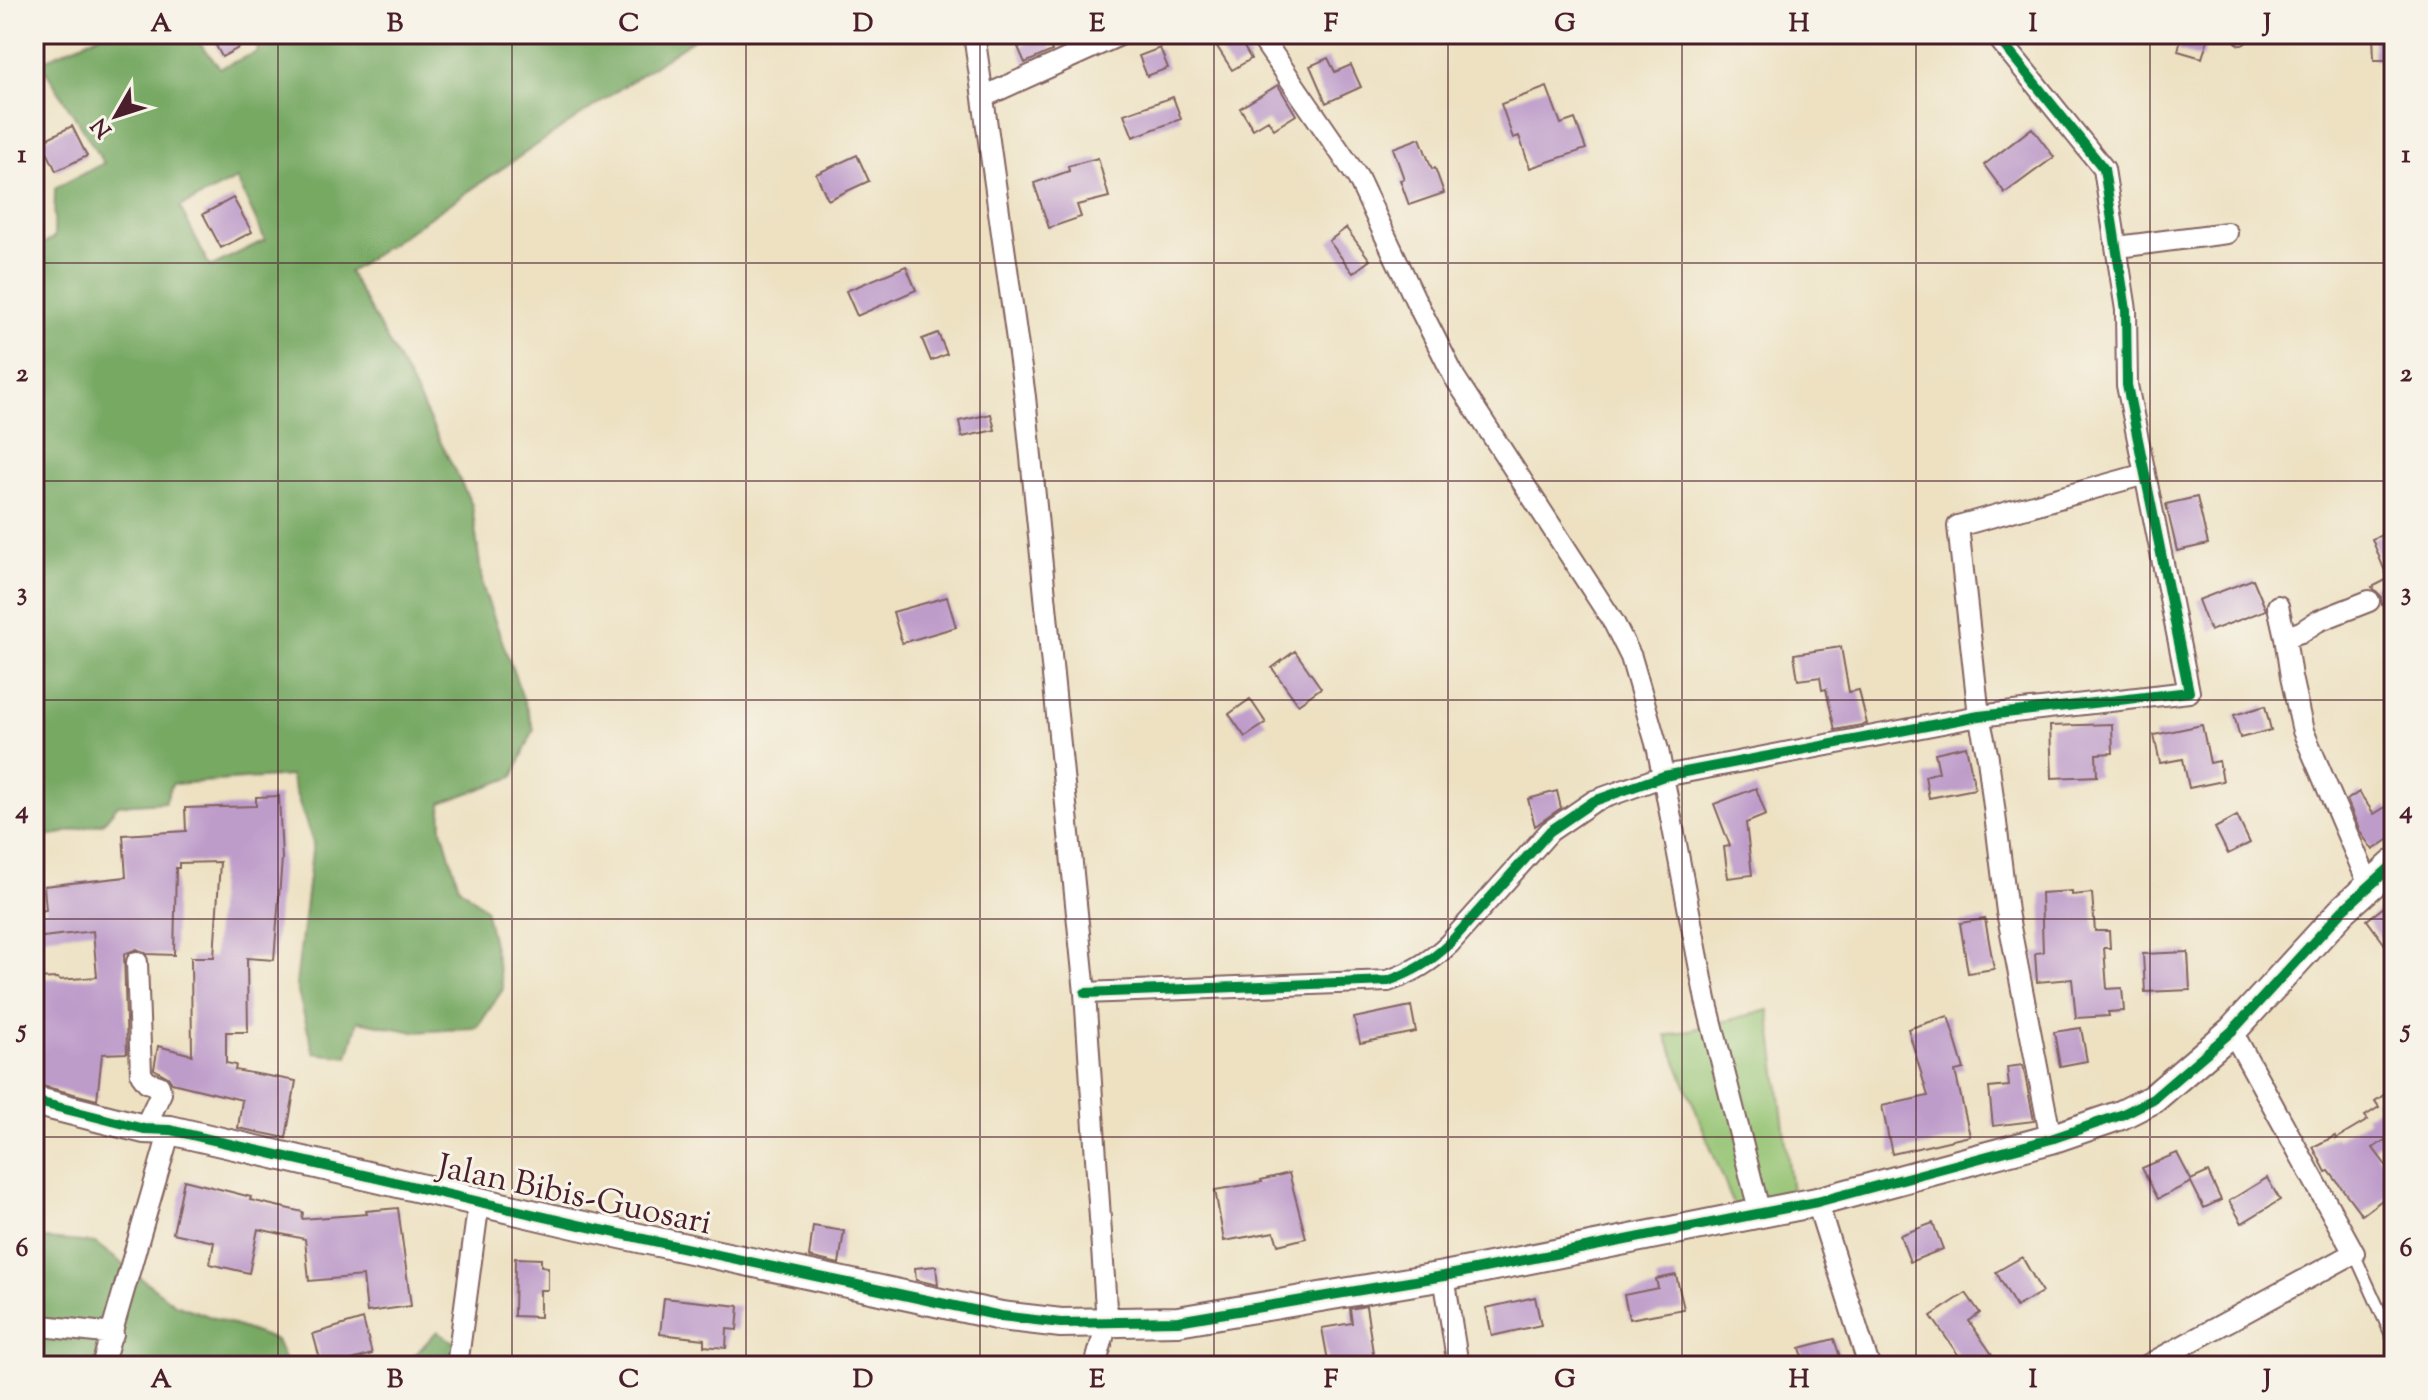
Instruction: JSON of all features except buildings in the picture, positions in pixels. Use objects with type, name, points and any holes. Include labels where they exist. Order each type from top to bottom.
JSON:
[{"type":"street","points":[[974,34],[1025,397],[1085,993],[1107,1323],[1095,1366]]},
{"type":"street","points":[[983,97],[1122,34]]},
{"type":"street","points":[[1259,34],[1358,178],[1455,378],[1614,623],[1631,657],[1664,776],[1706,1000],[1760,1214]]},
{"type":"street","points":[[1085,993],[1388,981],[1432,960],[1550,831],[1594,801],[1664,776],[1979,716],[2189,692],[2127,385],[2126,310],[2104,169],[1995,34]]},
{"type":"street","points":[[2118,247],[2227,233]]},
{"type":"street","points":[[2051,1139],[2007,912],[1988,758],[1979,716],[1958,526],[2145,474]]},
{"type":"street","points":[[2285,637],[2369,601]]},
{"type":"street","points":[[2278,606],[2303,731],[2370,887]]},
{"type":"street","name":"Jalan Bibis-Guosari","points":[[34,1101],[1001,1316],[1061,1323],[1178,1321],[1444,1276],[1817,1202],[2051,1139],[2121,1115],[2153,1099],[2232,1031],[2344,909],[2394,864]]},
{"type":"street","points":[[102,1366],[113,1334],[157,1129],[161,1093],[159,1086],[147,1082],[141,1074],[137,962]]},
{"type":"street","points":[[2146,1366],[2354,1253],[2232,1031]]},
{"type":"street","points":[[457,1366],[479,1201]]},
{"type":"street","points":[[1817,1202],[1869,1366]]},
{"type":"street","points":[[1444,1276],[1458,1366]]},
{"type":"street","points":[[34,1325],[113,1334]]},
{"type":"lane","points":[[2354,1253],[2394,1342]]},
{"type":"green space","points":[[102,34],[192,34],[220,68],[258,52],[255,34],[701,34],[349,272],[409,379],[472,505],[483,588],[534,729],[513,777],[441,803],[442,829],[459,887],[485,908],[503,989],[477,1028],[415,1032],[358,1021],[348,1057],[314,1053],[296,985],[313,843],[290,776],[172,784],[165,802],[118,805],[103,823],[34,840],[34,249],[54,238],[55,188],[104,163],[40,62]],"holes":[[[237,179],[265,240],[210,267],[180,207]]]},
{"type":"green space","points":[[1769,1010],[1794,1207],[1739,1218],[1666,1036]]},
{"type":"green space","points":[[34,1238],[95,1243],[175,1304],[276,1340],[287,1366],[34,1366]]},
{"type":"green space","points":[[437,1331],[489,1366],[400,1366]]},
{"type":"cycle path","points":[[1085,993],[1388,981],[1421,966],[1449,944],[1550,831],[1594,801],[1664,776],[1979,716],[2189,692],[2127,385],[2126,310],[2104,169],[1995,34]]},
{"type":"cycle path","points":[[34,1101],[144,1129],[170,1130],[579,1225],[1001,1316],[1061,1323],[1178,1321],[1444,1276],[1817,1202],[2051,1139],[2121,1115],[2153,1099],[2232,1031],[2344,909],[2394,864]]}]
